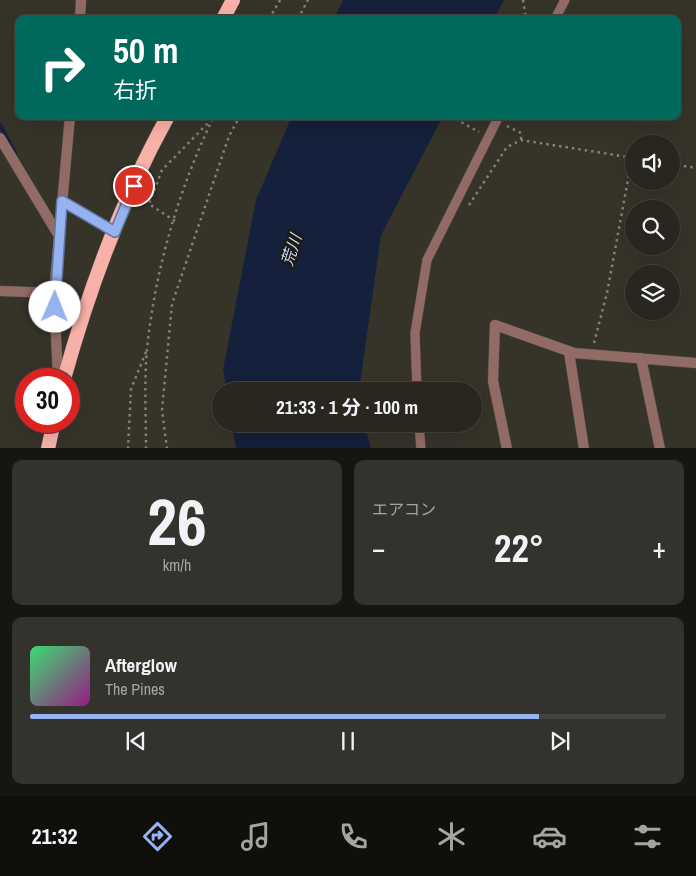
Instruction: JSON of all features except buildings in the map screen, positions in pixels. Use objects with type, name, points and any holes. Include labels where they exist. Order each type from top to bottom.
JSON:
[{"type":"highway","points":[[225,15],[233,0]]},
{"type":"highway","points":[[67,368],[87,304],[115,232],[166,120]]},
{"type":"highway","points":[[48,448],[51,433]]},
{"type":"street","points":[[80,15],[82,0]]},
{"type":"street","points":[[57,368],[54,294],[70,120]]},
{"type":"street","points":[[0,138],[59,236]]},
{"type":"street","points":[[62,201],[115,232]]},
{"type":"street","points":[[0,291],[54,294]]},
{"type":"street","points":[[506,448],[493,381],[495,325],[569,352],[696,363]]},
{"type":"street","points":[[569,352],[584,448]]},
{"type":"street","points":[[640,358],[660,448]]},
{"type":"lane","points":[[557,15],[565,0]]},
{"type":"lane","points":[[417,382],[415,333],[427,260],[497,120]]},
{"type":"lane","points":[[420,432],[421,448]]},
{"type":"path","points":[[272,15],[280,0]]},
{"type":"path","points":[[300,15],[308,0]]},
{"type":"path","points":[[524,0],[526,15]]},
{"type":"path","points":[[175,220],[150,204],[162,170],[211,120]]},
{"type":"path","points":[[146,448],[147,351],[158,274],[185,187],[213,120]]},
{"type":"path","points":[[167,448],[162,410],[172,304],[229,136],[238,120]]},
{"type":"path","points":[[457,120],[487,136]]},
{"type":"path","points":[[521,133],[521,140]]},
{"type":"path","points":[[466,210],[507,147],[521,140],[625,157]]},
{"type":"path","points":[[680,165],[696,168]]},
{"type":"path","points":[[590,354],[602,316],[627,190]]},
{"type":"path","points":[[128,448],[131,389],[147,351]]},
{"type":"water","points":[[343,0],[504,0],[496,15],[336,15]]},
{"type":"water","name":"荒川","points":[[290,120],[441,120],[381,235],[360,382],[225,382],[223,370],[256,200]]},
{"type":"water","points":[[233,432],[366,432],[371,448],[236,448]]},
{"type":"waterway","points":[[0,125],[15,154]]},
{"type":"route","points":[[55,307],[54,294],[62,201],[115,232],[134,186]]}]
